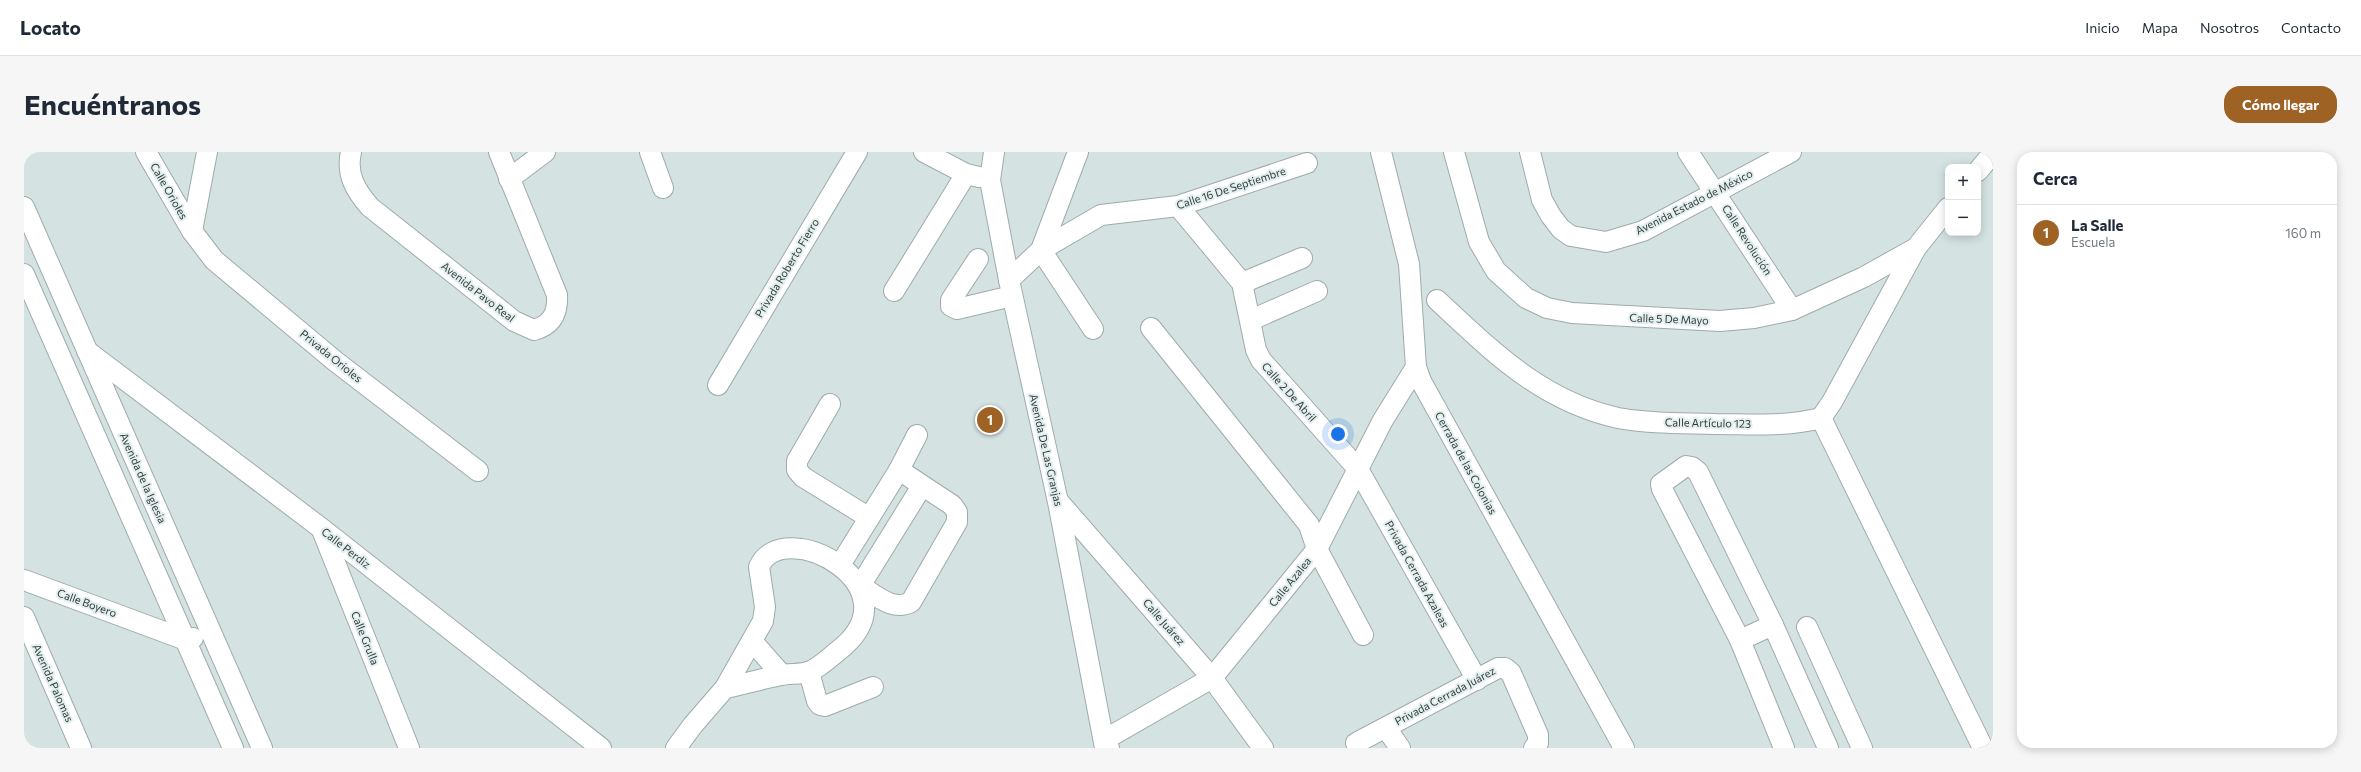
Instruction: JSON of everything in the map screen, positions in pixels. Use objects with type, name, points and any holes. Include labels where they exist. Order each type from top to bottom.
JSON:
[{"type":"street","name":"Calle Orioles","points":[[146,152],[192,231]]},
{"type":"street","points":[[192,231],[207,152]]},
{"type":"street","name":"Avenida Pavo Real","points":[[351,152],[349,168],[352,181],[358,194],[370,207],[514,321],[534,330],[546,327],[554,317],[558,306],[557,295],[498,152]]},
{"type":"street","points":[[509,179],[545,152]]},
{"type":"street","points":[[650,152],[663,188]]},
{"type":"street","name":"Privada Roberto Fierro","points":[[718,385],[857,152]]},
{"type":"street","points":[[924,152],[966,174],[990,180]]},
{"type":"street","name":"Avenida De Las Granjas","points":[[994,152],[990,180],[1011,288],[1058,502],[1106,745]]},
{"type":"street","points":[[1078,152],[1041,250],[1093,329]]},
{"type":"street","name":"Cerrada de las Colonias","points":[[1381,152],[1409,264],[1416,367],[1420,381],[1624,748]]},
{"type":"street","name":"Calle 5 De Mayo","points":[[1454,152],[1479,242],[1496,271],[1526,298],[1540,304],[1572,313],[1682,320],[1754,318],[1792,310],[1857,280],[1916,248],[1945,212]]},
{"type":"street","name":"Avenida Estado de México","points":[[1530,152],[1542,200],[1551,216],[1561,229],[1571,236],[1606,242],[1643,231],[1790,152]]},
{"type":"street","name":"Calle Revolución","points":[[1688,152],[1716,192],[1792,310]]},
{"type":"street","points":[[1981,167],[1993,153]]},
{"type":"street","name":"Calle 16 De Septiembre","points":[[1011,288],[1041,250],[1102,215],[1178,206],[1307,163]]},
{"type":"street","points":[[894,291],[966,174]]},
{"type":"street","name":"Calle 2 De Abril","points":[[1178,206],[1242,283],[1251,320],[1256,350],[1261,360],[1358,469]]},
{"type":"street","name":"Avenida de la Iglesia","points":[[24,207],[262,748]]},
{"type":"street","name":"Privada Orioles","points":[[192,231],[214,260],[335,361],[478,471]]},
{"type":"street","points":[[1916,248],[1832,402],[1821,418],[1983,748]]},
{"type":"street","points":[[1242,283],[1302,258]]},
{"type":"street","points":[[978,259],[951,300],[951,306],[957,309],[1011,288]]},
{"type":"street","points":[[24,274],[233,748]]},
{"type":"street","points":[[1251,320],[1317,291]]},
{"type":"street","name":"Calle Artículo 123","points":[[1437,300],[1499,358],[1524,377],[1591,410],[1618,418],[1646,422],[1788,425],[1821,418]]},
{"type":"street","points":[[1151,328],[1309,525],[1317,549],[1363,635]]},
{"type":"street","name":"Calle Perdiz","points":[[87,351],[321,528],[601,748]]},
{"type":"street","name":"Calle Azalea","points":[[1106,745],[1212,678],[1317,549],[1383,420],[1416,367]]},
{"type":"street","points":[[830,404],[797,461],[797,470],[803,477],[868,517]]},
{"type":"street","points":[[840,565],[868,517],[899,470],[918,435]]},
{"type":"street","points":[[1784,748],[1740,640],[1662,489],[1661,484],[1665,480],[1686,466],[1692,467],[1698,472],[1773,625],[1828,748]]},
{"type":"street","name":"Privada Cerrada Azaleas","points":[[1358,469],[1477,680]]},
{"type":"street","points":[[676,748],[693,725],[725,688],[763,620],[765,607],[759,566],[767,555],[785,548],[808,550],[826,556],[840,565],[860,586],[894,606],[903,606],[911,602],[957,522],[957,512],[952,505],[899,470]]},
{"type":"street","points":[[725,688],[782,675],[809,672],[848,643],[857,632],[864,618],[864,603],[860,586],[922,486]]},
{"type":"street","name":"Calle Juárez","points":[[1058,502],[1212,678],[1263,748]]},
{"type":"street","name":"Calle Grulla","points":[[321,528],[410,748]]},
{"type":"street","name":"Calle Boyero","points":[[24,580],[186,640]]},
{"type":"street","points":[[150,626],[166,598],[192,589]]},
{"type":"street","name":"Avenida Palomas","points":[[24,617],[82,748]]},
{"type":"street","points":[[1740,640],[1773,625]]},
{"type":"street","points":[[1807,627],[1862,748]]},
{"type":"street","points":[[186,640],[211,635]]},
{"type":"street","points":[[752,641],[782,675]]},
{"type":"street","name":"Privada Cerrada Juárez","points":[[1356,744],[1498,668],[1505,668],[1511,673],[1538,735],[1536,746]]},
{"type":"street","points":[[809,672],[817,701],[820,705],[826,706],[873,687]]},
{"type":"street","name":"Privada Cerrada Juárez","points":[[1386,728],[1400,748]]},
{"type":"place","name":"La Salle","points":[[990,420]]}]
